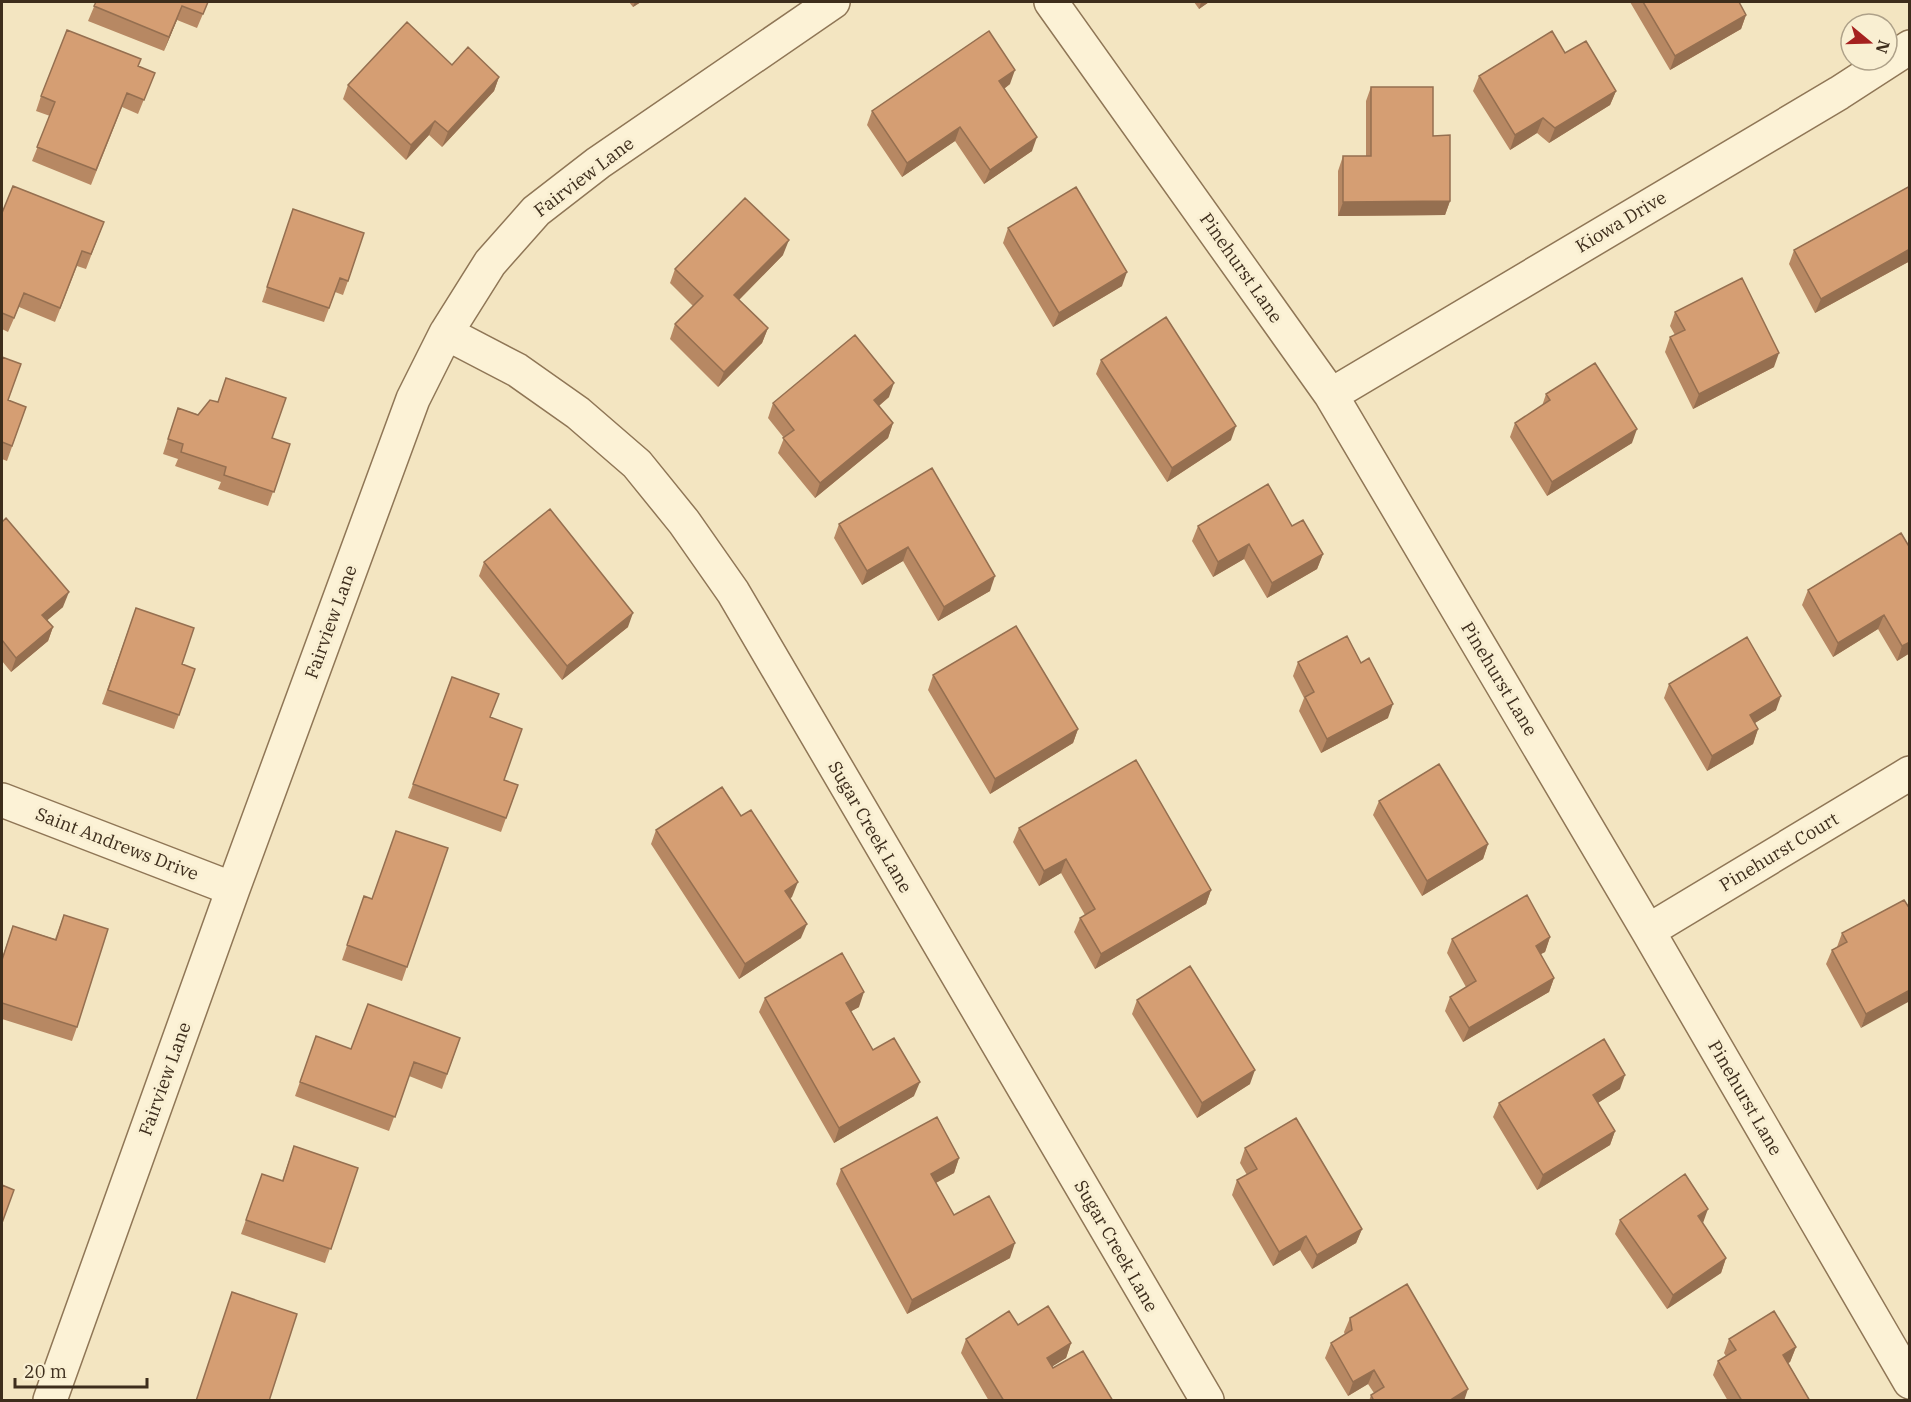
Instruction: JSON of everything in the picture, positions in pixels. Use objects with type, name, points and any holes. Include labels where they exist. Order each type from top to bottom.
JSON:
[{"type":"street","name":"Fairview Lane","points":[[50,1401],[233,889],[413,399],[446,333],[490,263],[536,211],[598,163],[833,2]]},
{"type":"street","name":"Pinehurst Lane","points":[[1051,2],[1331,394],[1648,931],[1910,1382]]},
{"type":"street","name":"Kiowa Drive","points":[[1331,394],[1839,93],[1910,47]]},
{"type":"street","name":"Sugar Creek Lane","points":[[446,333],[517,370],[578,413],[637,464],[684,522],[733,592],[1207,1401]]},
{"type":"street","name":"Pinehurst Court","points":[[1648,931],[1910,773]]},
{"type":"street","name":"Saint Andrews Drive","points":[[2,800],[233,889]]},
{"type":"building","points":[[96,2],[208,2],[203,14],[182,6],[169,37],[94,6]]},
{"type":"building","points":[[1643,2],[1739,2],[1746,15],[1675,56]]},
{"type":"building","points":[[407,22],[452,65],[468,47],[499,77],[448,132],[435,121],[411,145],[348,85]]},
{"type":"building","points":[[67,30],[141,59],[138,66],[155,73],[144,100],[127,93],[96,170],[37,147],[55,102],[41,96]]},
{"type":"building","points":[[989,31],[1015,70],[999,81],[1037,137],[990,170],[960,127],[907,163],[872,111]]},
{"type":"building","points":[[1552,31],[1565,53],[1586,41],[1616,91],[1555,128],[1543,118],[1515,135],[1479,76]]},
{"type":"building","points":[[1371,87],[1433,87],[1433,136],[1450,135],[1450,201],[1343,202],[1343,156],[1371,156]]},
{"type":"building","points":[[13,186],[104,222],[91,254],[82,251],[60,308],[24,293],[14,318],[2,313],[2,213]]},
{"type":"building","points":[[1910,186],[1910,249],[1821,299],[1794,250]]},
{"type":"building","points":[[1076,187],[1127,272],[1059,313],[1008,228]]},
{"type":"building","points":[[745,198],[789,240],[734,295],[768,328],[724,372],[675,324],[703,296],[675,269]]},
{"type":"building","points":[[293,209],[364,233],[348,281],[340,278],[329,308],[267,287]]},
{"type":"building","points":[[1742,278],[1779,353],[1699,394],[1670,337],[1685,330],[1675,312]]},
{"type":"building","points":[[1166,317],[1236,426],[1172,468],[1101,360]]},
{"type":"building","points":[[855,335],[894,383],[874,400],[893,423],[820,483],[783,438],[794,430],[773,403]]},
{"type":"building","points":[[2,357],[21,364],[8,400],[26,407],[12,446],[2,442]]},
{"type":"building","points":[[1595,363],[1637,429],[1552,482],[1515,423],[1550,400],[1546,394]]},
{"type":"building","points":[[226,378],[286,398],[272,438],[290,444],[274,492],[224,475],[226,467],[181,452],[183,444],[168,439],[178,408],[198,415],[210,400],[218,402]]},
{"type":"building","points":[[932,468],[995,576],[944,607],[908,547],[867,571],[839,524]]},
{"type":"building","points":[[1268,484],[1292,526],[1303,520],[1323,554],[1272,583],[1249,544],[1218,562],[1198,526]]},
{"type":"building","points":[[550,509],[633,613],[567,666],[484,562]]},
{"type":"building","points":[[6,518],[69,592],[42,615],[53,627],[16,658],[2,640],[2,522]]},
{"type":"building","points":[[1901,533],[1910,548],[1910,642],[1902,646],[1884,615],[1838,643],[1808,590]]},
{"type":"building","points":[[136,608],[194,628],[182,664],[195,669],[179,715],[108,690]]},
{"type":"building","points":[[1016,626],[1078,729],[995,779],[933,675]]},
{"type":"building","points":[[1347,636],[1361,663],[1369,658],[1393,704],[1327,739],[1305,697],[1314,692],[1298,662]]},
{"type":"building","points":[[1747,637],[1781,696],[1750,715],[1758,729],[1712,756],[1669,684]]},
{"type":"building","points":[[452,677],[499,694],[490,717],[522,729],[504,780],[518,785],[506,818],[413,784]]},
{"type":"building","points":[[1136,760],[1211,890],[1101,954],[1080,918],[1095,909],[1066,859],[1044,871],[1019,828]]},
{"type":"building","points":[[1439,764],[1488,844],[1427,881],[1379,801]]},
{"type":"building","points":[[722,787],[741,816],[751,810],[798,882],[785,891],[807,924],[745,964],[656,830]]},
{"type":"building","points":[[396,831],[448,848],[407,967],[347,945],[364,896],[372,899]]},
{"type":"building","points":[[1527,895],[1550,937],[1536,946],[1554,978],[1469,1028],[1450,997],[1476,981],[1452,939]]},
{"type":"building","points":[[1904,900],[1910,909],[1910,990],[1866,1014],[1832,950],[1847,942],[1842,933]]},
{"type":"building","points":[[64,915],[108,929],[77,1027],[2,1003],[2,960],[13,926],[56,940]]},
{"type":"building","points":[[842,953],[864,992],[846,1003],[873,1050],[894,1038],[920,1082],[839,1128],[765,998]]},
{"type":"building","points":[[1190,966],[1255,1070],[1202,1103],[1137,1000]]},
{"type":"building","points":[[368,1004],[460,1038],[447,1074],[414,1062],[395,1117],[300,1082],[316,1036],[351,1049]]},
{"type":"building","points":[[1604,1039],[1625,1075],[1593,1095],[1615,1131],[1543,1175],[1499,1103]]},
{"type":"building","points":[[937,1117],[959,1158],[931,1174],[954,1215],[989,1196],[1015,1243],[912,1300],[841,1169]]},
{"type":"building","points":[[1296,1118],[1362,1229],[1317,1255],[1306,1236],[1279,1252],[1237,1180],[1257,1169],[1245,1148]]},
{"type":"building","points":[[294,1146],[358,1168],[331,1249],[246,1220],[262,1174],[283,1181]]},
{"type":"building","points":[[1685,1174],[1708,1209],[1698,1216],[1726,1258],[1673,1295],[1620,1220]]},
{"type":"building","points":[[2,1185],[14,1190],[2,1223]]},
{"type":"building","points":[[1407,1284],[1468,1389],[1449,1401],[1374,1401],[1371,1395],[1384,1387],[1374,1370],[1353,1382],[1331,1343],[1352,1330],[1350,1318]]},
{"type":"building","points":[[232,1292],[297,1314],[269,1401],[196,1401]]},
{"type":"building","points":[[1048,1306],[1071,1343],[1047,1358],[1053,1368],[1083,1351],[1113,1401],[1004,1401],[966,1339],[1009,1311],[1018,1325]]},
{"type":"building","points":[[1774,1311],[1796,1347],[1783,1355],[1810,1401],[1742,1401],[1718,1361],[1736,1350],[1729,1339]]}]
